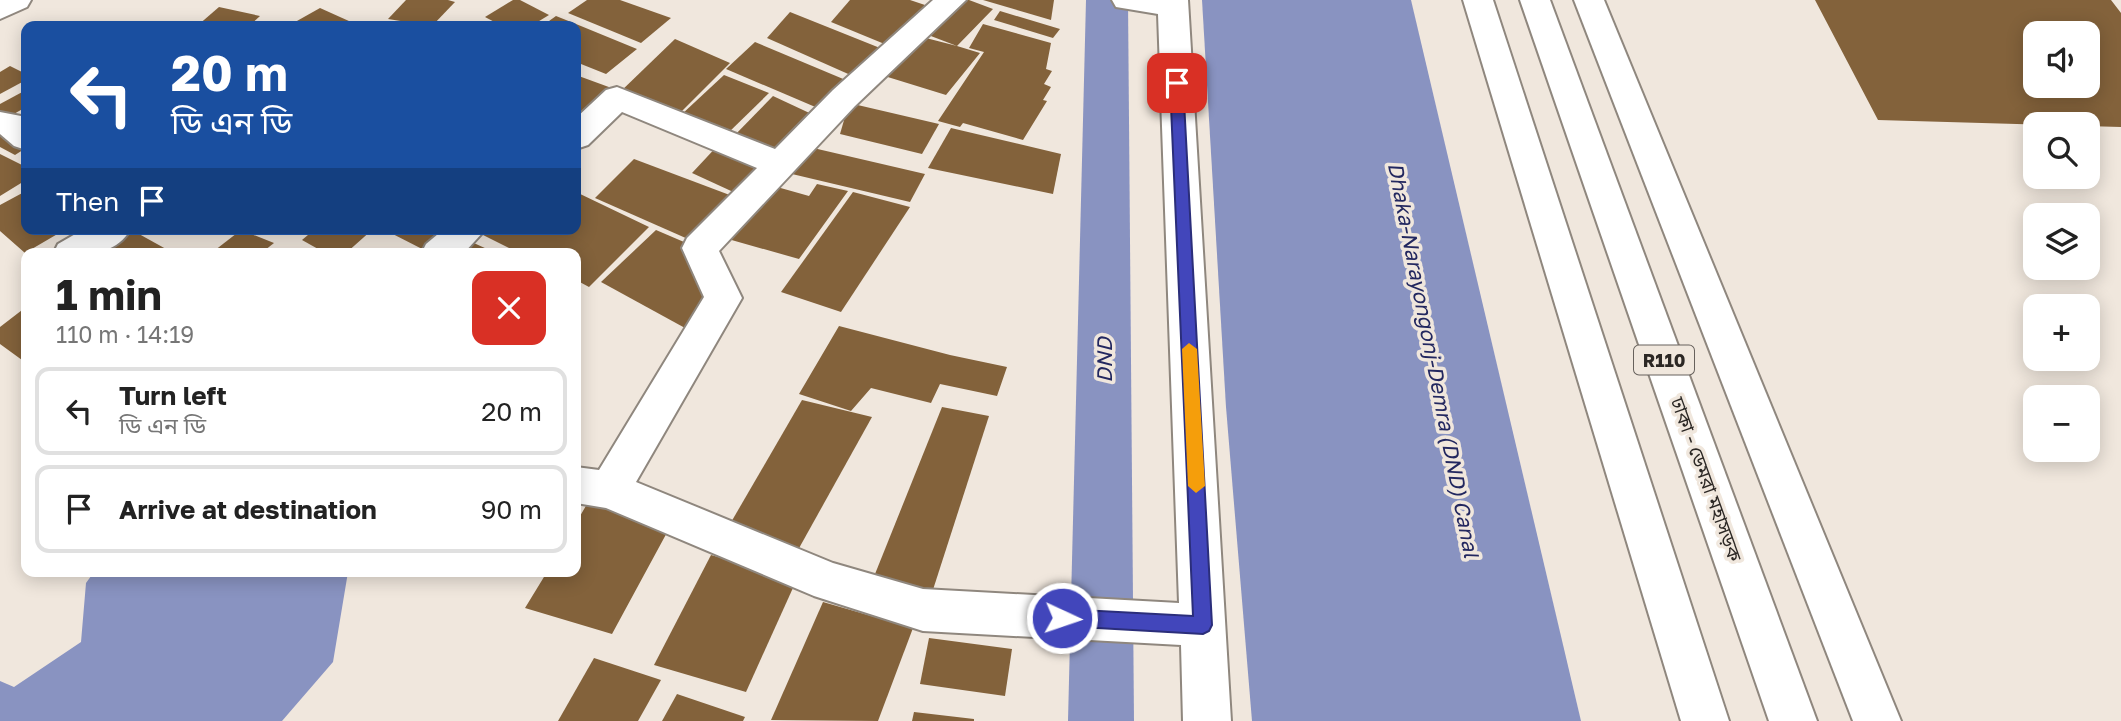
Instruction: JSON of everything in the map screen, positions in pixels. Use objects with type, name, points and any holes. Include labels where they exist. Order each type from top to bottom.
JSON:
[{"type":"street","points":[[0,9],[16,0]]},
{"type":"street","points":[[951,0],[844,98],[700,248],[723,298],[592,487],[829,582],[923,610],[1203,625]]},
{"type":"street","points":[[1127,0],[1173,3],[1208,721]]},
{"type":"street","points":[[1478,0],[1705,721]]},
{"type":"street","name":"ঢাকা - ডেমরা মহাসড়ক","points":[[1535,0],[1793,721]]},
{"type":"street","points":[[1589,0],[1877,721]]},
{"type":"street","points":[[581,130],[617,98],[780,164]]},
{"type":"street","points":[[0,123],[9,124],[21,134]]},
{"type":"street","points":[[81,248],[103,235]]},
{"type":"street","points":[[446,248],[461,235]]},
{"type":"water","name":"Dhaka-Narayongonj-Demra (DND) Canal","points":[[1202,0],[1411,0],[1581,721],[1252,721],[1226,407]]},
{"type":"water","points":[[90,577],[347,577],[333,662],[282,721],[0,721],[0,681],[14,687],[81,642],[86,583]]},
{"type":"building","points":[[406,0],[455,2],[437,21],[388,19]]},
{"type":"building","points":[[513,0],[520,0],[549,15],[539,21],[493,21],[485,17]]},
{"type":"building","points":[[587,0],[620,0],[671,18],[641,43],[568,13]]},
{"type":"building","points":[[850,0],[910,0],[925,5],[887,45],[831,22]]},
{"type":"building","points":[[957,0],[969,0],[993,9],[957,46],[923,33]]},
{"type":"building","points":[[983,0],[1054,0],[1051,20]]},
{"type":"building","points":[[1815,0],[2111,0],[2121,13],[2121,127],[2100,126],[2100,112],[2023,112],[2023,124],[1878,120]]},
{"type":"building","points":[[219,7],[260,16],[254,21],[203,21]]},
{"type":"building","points":[[320,8],[349,21],[297,21]]},
{"type":"building","points":[[1000,11],[1060,29],[1053,38],[994,20]]},
{"type":"building","points":[[790,12],[885,50],[855,77],[767,38]]},
{"type":"building","points":[[556,16],[568,21],[549,21]]},
{"type":"building","points":[[983,24],[1051,43],[1046,69],[1052,71],[1044,84],[1051,87],[1043,100],[1047,101],[1023,140],[963,123],[960,127],[938,121],[984,52],[969,48]]},
{"type":"building","points":[[581,26],[637,49],[606,74],[581,64]]},
{"type":"building","points":[[922,37],[980,53],[946,95],[878,74]]},
{"type":"building","points":[[675,39],[730,63],[677,116],[618,94]]},
{"type":"building","points":[[755,42],[848,81],[820,109],[726,69]]},
{"type":"building","points":[[10,66],[21,72],[21,83],[0,94],[0,72]]},
{"type":"building","points":[[724,75],[769,93],[726,135],[681,115]]},
{"type":"building","points":[[581,77],[617,90],[581,124]]},
{"type":"building","points":[[21,93],[21,110],[0,122],[0,104]]},
{"type":"building","points":[[773,96],[818,117],[777,158],[731,139]]},
{"type":"building","points":[[849,103],[939,124],[922,154],[840,134]]},
{"type":"building","points":[[21,120],[21,151],[15,155],[0,147],[0,132]]},
{"type":"building","points":[[951,128],[1061,154],[1053,194],[928,168]]},
{"type":"building","points":[[721,142],[771,167],[742,196],[692,173]]},
{"type":"building","points":[[809,147],[925,174],[910,202],[792,174]]},
{"type":"building","points":[[0,154],[21,164],[21,183],[0,196]]},
{"type":"building","points":[[634,159],[735,197],[697,243],[595,198]]},
{"type":"building","points":[[817,184],[848,191],[799,259],[721,237],[770,185],[809,196]]},
{"type":"building","points":[[853,192],[910,207],[841,312],[781,292]]},
{"type":"building","points":[[21,194],[21,235],[56,235],[34,248],[21,249],[0,231],[0,205]]},
{"type":"building","points":[[581,194],[649,227],[589,287],[581,283],[581,248],[509,248],[483,235],[581,235]]},
{"type":"building","points":[[656,230],[691,245],[712,296],[685,328],[601,282]]},
{"type":"building","points":[[117,235],[141,235],[164,248],[99,248]]},
{"type":"building","points":[[235,235],[254,235],[274,243],[268,248],[218,248]]},
{"type":"building","points":[[308,235],[366,235],[352,248],[316,248],[302,240]]},
{"type":"building","points":[[395,235],[448,235],[433,248],[420,248]]},
{"type":"building","points":[[465,239],[485,248],[455,248]]},
{"type":"building","points":[[21,311],[21,359],[0,344],[0,327]]},
{"type":"building","points":[[839,326],[1007,367],[997,396],[940,384],[931,403],[871,388],[851,411],[799,394]]},
{"type":"building","points":[[802,400],[872,417],[798,550],[730,524]]},
{"type":"building","points":[[942,407],[989,416],[930,599],[873,579]]},
{"type":"building","points":[[587,504],[670,527],[612,634],[525,608],[544,577],[581,577],[581,514]]},
{"type":"building","points":[[711,555],[797,579],[746,692],[654,665]]},
{"type":"building","points":[[823,602],[913,628],[878,721],[771,720]]},
{"type":"building","points":[[929,638],[1012,649],[1005,696],[920,684]]},
{"type":"building","points":[[594,658],[661,680],[638,721],[558,721]]},
{"type":"building","points":[[677,694],[745,717],[743,721],[662,721]]},
{"type":"building","points":[[914,712],[974,719],[974,721],[912,721]]},
{"type":"waterway","name":"DND","points":[[1101,721],[1107,0]]},
{"type":"slow traffic","points":[[1189,349],[1196,486]]},
{"type":"route","points":[[1062,618],[1203,625],[1177,83]]}]
